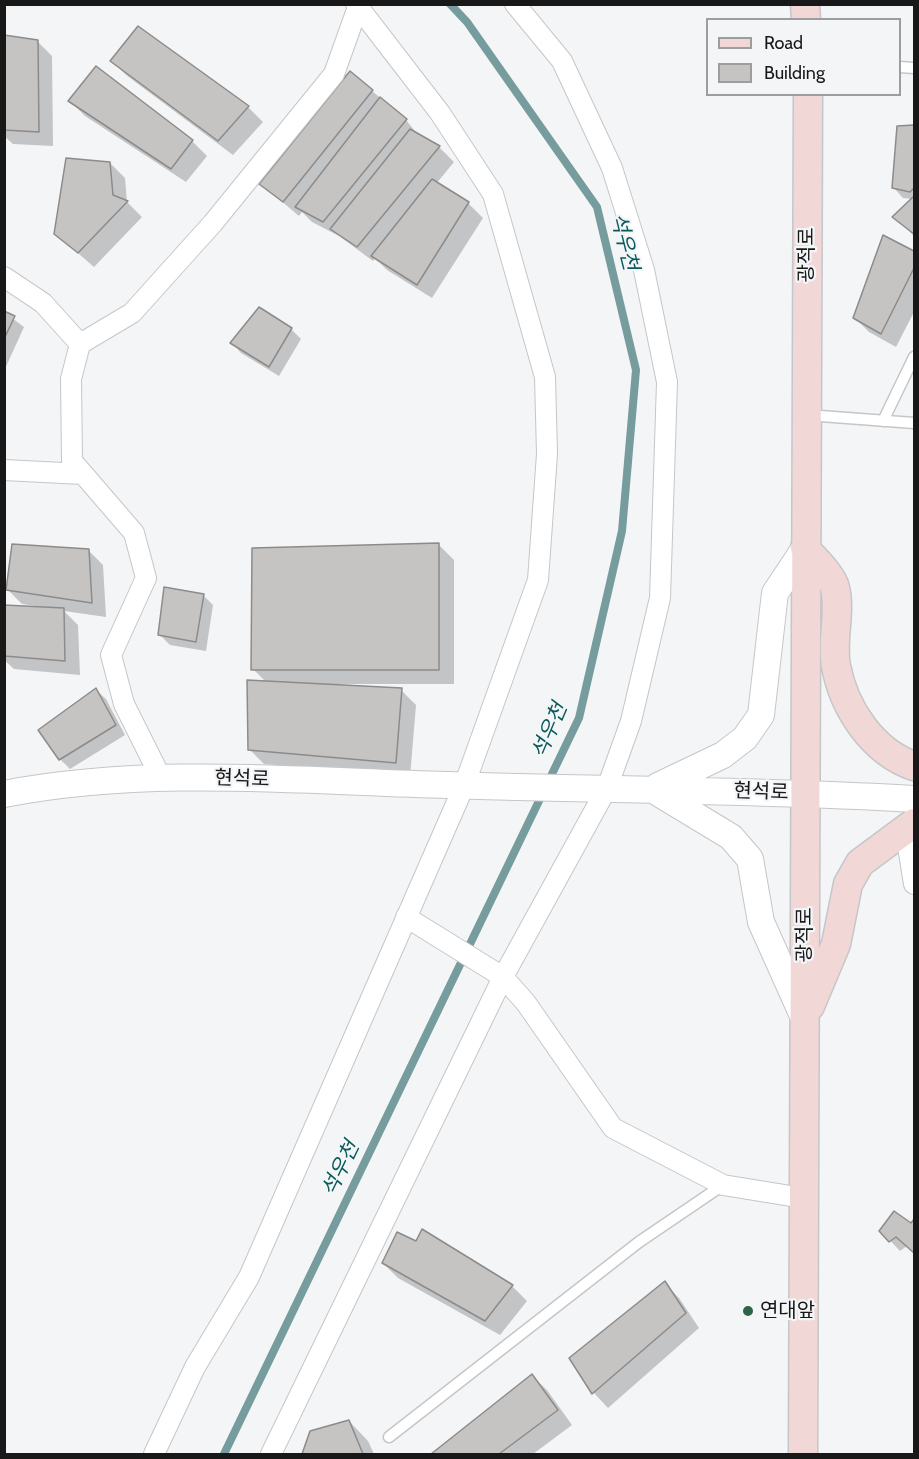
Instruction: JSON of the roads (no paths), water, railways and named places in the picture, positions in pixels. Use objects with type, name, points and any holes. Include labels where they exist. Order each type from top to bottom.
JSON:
[{"type":"main road","name":"광적로","points":[[803,1455],[808,96]]},
{"type":"main road","points":[[806,548],[835,587],[836,666],[853,711],[873,740],[900,761],[915,766]]},
{"type":"main road","points":[[804,1018],[836,944],[848,884],[860,863],[880,851],[910,826]]},
{"type":"street","points":[[271,1455],[502,976],[607,788],[631,721],[660,598],[668,382],[644,270],[612,168],[562,61],[515,4]]},
{"type":"street","points":[[160,778],[124,704],[111,655],[146,578],[134,533],[72,461],[71,379],[80,344],[132,313],[213,223],[334,74],[358,5]]},
{"type":"street","points":[[154,1455],[195,1367],[249,1277],[406,917],[472,786],[538,580],[547,454],[544,377],[493,194],[440,113],[358,5]]},
{"type":"street","points":[[4,277],[43,303],[80,344]]},
{"type":"street","points":[[4,470],[84,474]]},
{"type":"street","points":[[652,789],[723,755],[745,738],[761,715],[775,593],[806,548]]},
{"type":"street","name":"현석로","points":[[4,794],[61,784],[160,778],[805,793],[915,799]]},
{"type":"street","points":[[652,789],[731,837],[750,859],[761,922],[804,1018]]},
{"type":"street","points":[[910,826],[915,884]]},
{"type":"street","points":[[406,917],[502,976],[526,1003],[613,1128],[723,1185],[803,1198]]},
{"type":"lane","points":[[883,421],[915,357]]},
{"type":"lane","points":[[807,415],[915,423]]},
{"type":"lane","points":[[389,1437],[639,1242],[723,1185]]},
{"type":"waterway","name":"석우천","points":[[224,1454],[579,718],[622,531],[636,370],[597,207],[467,22],[450,4]]},
{"type":"place","name":"연대앞","points":[[748,1311]]}]
